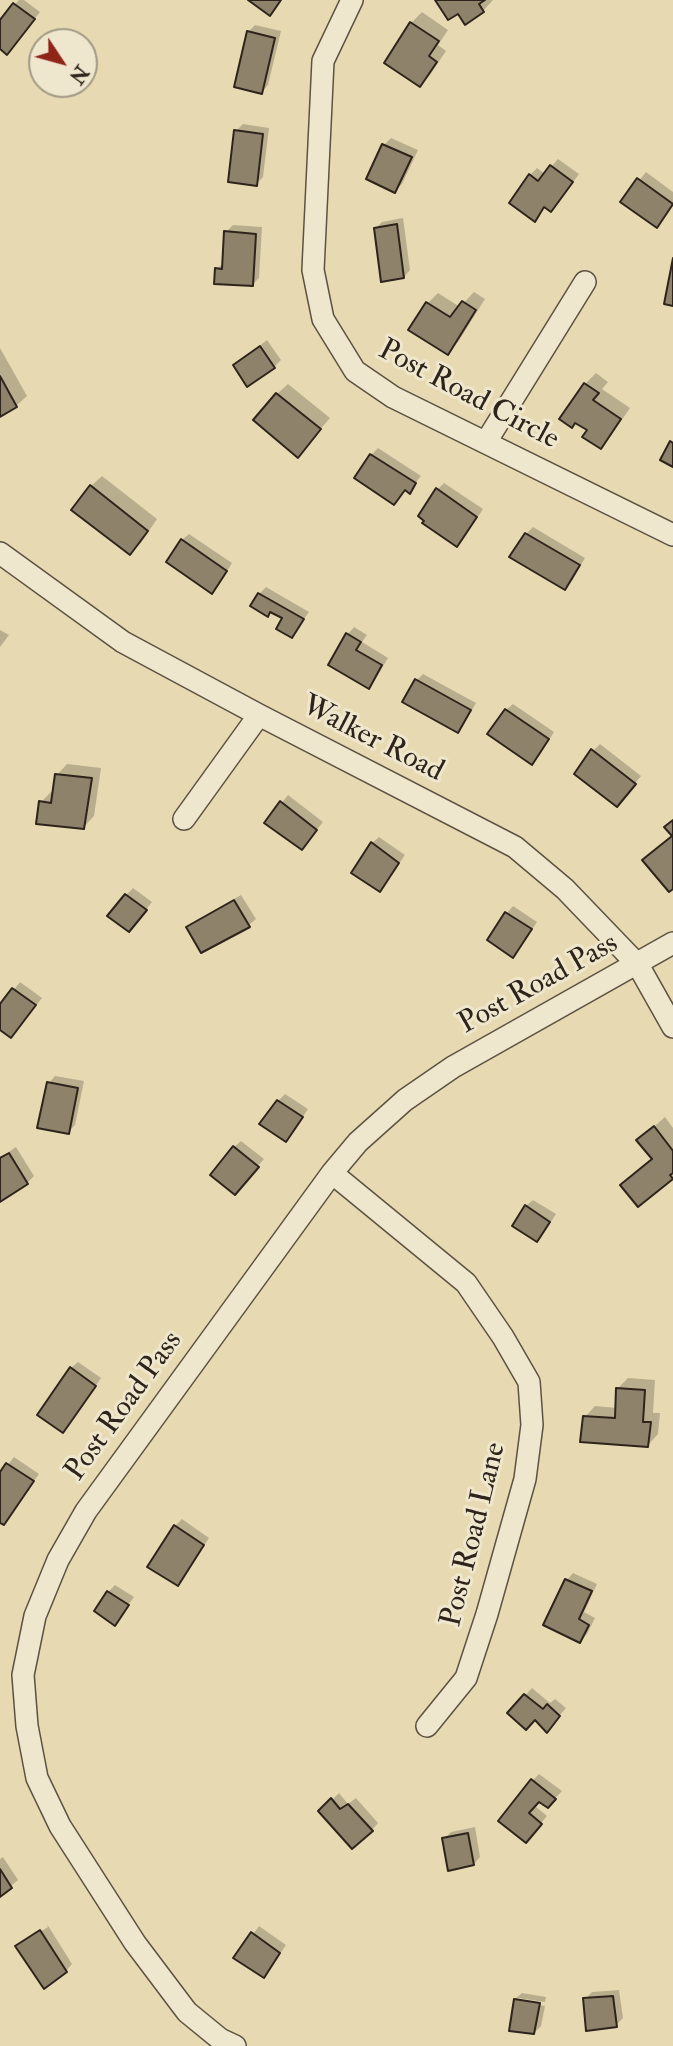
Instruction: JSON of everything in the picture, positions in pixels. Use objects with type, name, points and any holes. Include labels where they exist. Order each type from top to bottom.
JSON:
[{"type":"street","name":"Post Road Circle","points":[[352,0],[323,61],[313,270],[323,319],[355,371],[393,397],[673,535]]},
{"type":"street","points":[[485,442],[585,282]]},
{"type":"street","name":"Walker Road","points":[[0,553],[123,642],[515,847],[565,889],[638,965],[673,1027]]},
{"type":"street","points":[[184,818],[259,715]]},
{"type":"street","name":"Post Road Pass","points":[[235,2046],[220,2039],[187,2012],[135,1943],[60,1826],[37,1779],[27,1726],[23,1675],[35,1616],[58,1560],[86,1511],[332,1173],[358,1142],[405,1100],[453,1067],[673,943]]},
{"type":"street","name":"Post Road Lane","points":[[332,1173],[466,1283],[503,1337],[529,1382],[532,1425],[525,1479],[487,1614],[467,1678],[426,1726]]},
{"type":"building","points":[[248,0],[281,0],[270,16]]},
{"type":"building","points":[[435,0],[485,0],[479,4],[484,12],[465,25],[458,14],[448,20]]},
{"type":"building","points":[[13,3],[35,19],[7,55],[0,49],[0,20]]},
{"type":"building","points":[[410,22],[439,41],[429,56],[437,62],[420,87],[384,63]]},
{"type":"building","points":[[247,31],[275,38],[262,94],[234,87]]},
{"type":"building","points":[[234,130],[263,134],[257,186],[228,182]]},
{"type":"building","points":[[382,144],[412,157],[395,193],[366,179]]},
{"type":"building","points":[[550,165],[573,182],[551,212],[544,207],[535,222],[509,203],[529,174],[538,181]]},
{"type":"building","points":[[637,178],[673,204],[657,228],[620,202]]},
{"type":"building","points":[[397,224],[404,278],[381,282],[374,228]]},
{"type":"building","points":[[224,231],[256,234],[253,286],[214,284],[215,268],[222,269]]},
{"type":"building","points":[[673,258],[673,306],[664,304]]},
{"type":"building","points":[[462,301],[476,310],[448,355],[408,330],[426,302],[450,317]]},
{"type":"building","points":[[260,346],[275,368],[247,387],[233,365]]},
{"type":"building","points":[[0,376],[17,407],[0,417]]},
{"type":"building","points":[[584,383],[599,393],[593,400],[621,419],[601,449],[582,437],[587,430],[575,423],[572,428],[559,419]]},
{"type":"building","points":[[276,393],[321,429],[298,458],[253,420]]},
{"type":"building","points":[[670,441],[673,443],[673,467],[660,460]]},
{"type":"building","points":[[370,454],[416,483],[410,494],[405,490],[394,505],[354,478]]},
{"type":"building","points":[[90,485],[148,531],[130,555],[71,510]]},
{"type":"building","points":[[436,488],[477,517],[457,547],[422,523],[424,521],[418,516]]},
{"type":"building","points":[[525,533],[580,565],[565,590],[509,557]]},
{"type":"building","points":[[181,539],[227,571],[212,594],[166,562]]},
{"type":"building","points":[[258,593],[304,619],[292,638],[276,629],[282,618],[270,612],[268,617],[250,606]]},
{"type":"building","points":[[346,633],[361,642],[356,650],[382,665],[369,689],[328,665]]},
{"type":"building","points":[[415,679],[471,710],[458,733],[402,702]]},
{"type":"building","points":[[505,709],[549,739],[532,765],[487,734]]},
{"type":"building","points":[[591,749],[636,784],[617,807],[574,774]]},
{"type":"building","points":[[55,774],[92,778],[84,829],[36,824],[39,801],[51,803]]},
{"type":"building","points":[[280,801],[317,830],[302,850],[264,823]]},
{"type":"building","points":[[673,820],[673,889],[669,892],[642,860],[672,836],[664,827]]},
{"type":"building","points":[[371,842],[399,863],[380,892],[351,873]]},
{"type":"building","points":[[125,894],[147,910],[129,932],[107,916]]},
{"type":"building","points":[[234,900],[250,927],[201,953],[186,927]]},
{"type":"building","points":[[505,912],[532,929],[513,958],[487,940]]},
{"type":"building","points":[[12,988],[36,1005],[11,1038],[0,1030],[0,1004]]},
{"type":"building","points":[[47,1082],[78,1088],[69,1134],[37,1128]]},
{"type":"building","points":[[277,1100],[303,1117],[286,1142],[259,1124]]},
{"type":"building","points":[[654,1126],[673,1151],[673,1173],[670,1175],[673,1179],[638,1207],[620,1185],[652,1159],[636,1140]]},
{"type":"building","points":[[233,1146],[259,1167],[235,1195],[210,1175]]},
{"type":"building","points":[[9,1153],[28,1184],[0,1202],[0,1158]]},
{"type":"building","points":[[525,1205],[550,1222],[537,1242],[512,1226]]},
{"type":"building","points":[[70,1367],[96,1386],[63,1433],[37,1415]]},
{"type":"building","points":[[616,1388],[645,1390],[643,1422],[651,1422],[648,1447],[580,1442],[583,1416],[615,1418]]},
{"type":"building","points":[[6,1463],[34,1481],[4,1525],[0,1523],[0,1472]]},
{"type":"building","points":[[174,1525],[204,1545],[178,1586],[147,1567]]},
{"type":"building","points":[[565,1579],[592,1591],[579,1619],[589,1625],[580,1643],[543,1625]]},
{"type":"building","points":[[107,1591],[129,1605],[115,1626],[94,1611]]},
{"type":"building","points":[[524,1694],[543,1709],[547,1704],[560,1716],[547,1733],[535,1720],[526,1730],[507,1713]]},
{"type":"building","points":[[531,1779],[556,1799],[548,1808],[539,1802],[529,1813],[542,1824],[526,1843],[498,1821]]},
{"type":"building","points":[[331,1798],[340,1809],[348,1804],[373,1831],[352,1849],[318,1811]]},
{"type":"building","points":[[468,1833],[474,1865],[448,1871],[442,1838]]},
{"type":"building","points":[[0,1869],[12,1888],[0,1897]]},
{"type":"building","points":[[40,1930],[67,1972],[44,1989],[15,1946]]},
{"type":"building","points":[[251,1932],[280,1953],[264,1978],[233,1958]]},
{"type":"building","points":[[613,1996],[617,2027],[586,2031],[583,1998]]},
{"type":"building","points":[[514,1999],[540,2003],[534,2034],[509,2031]]}]
